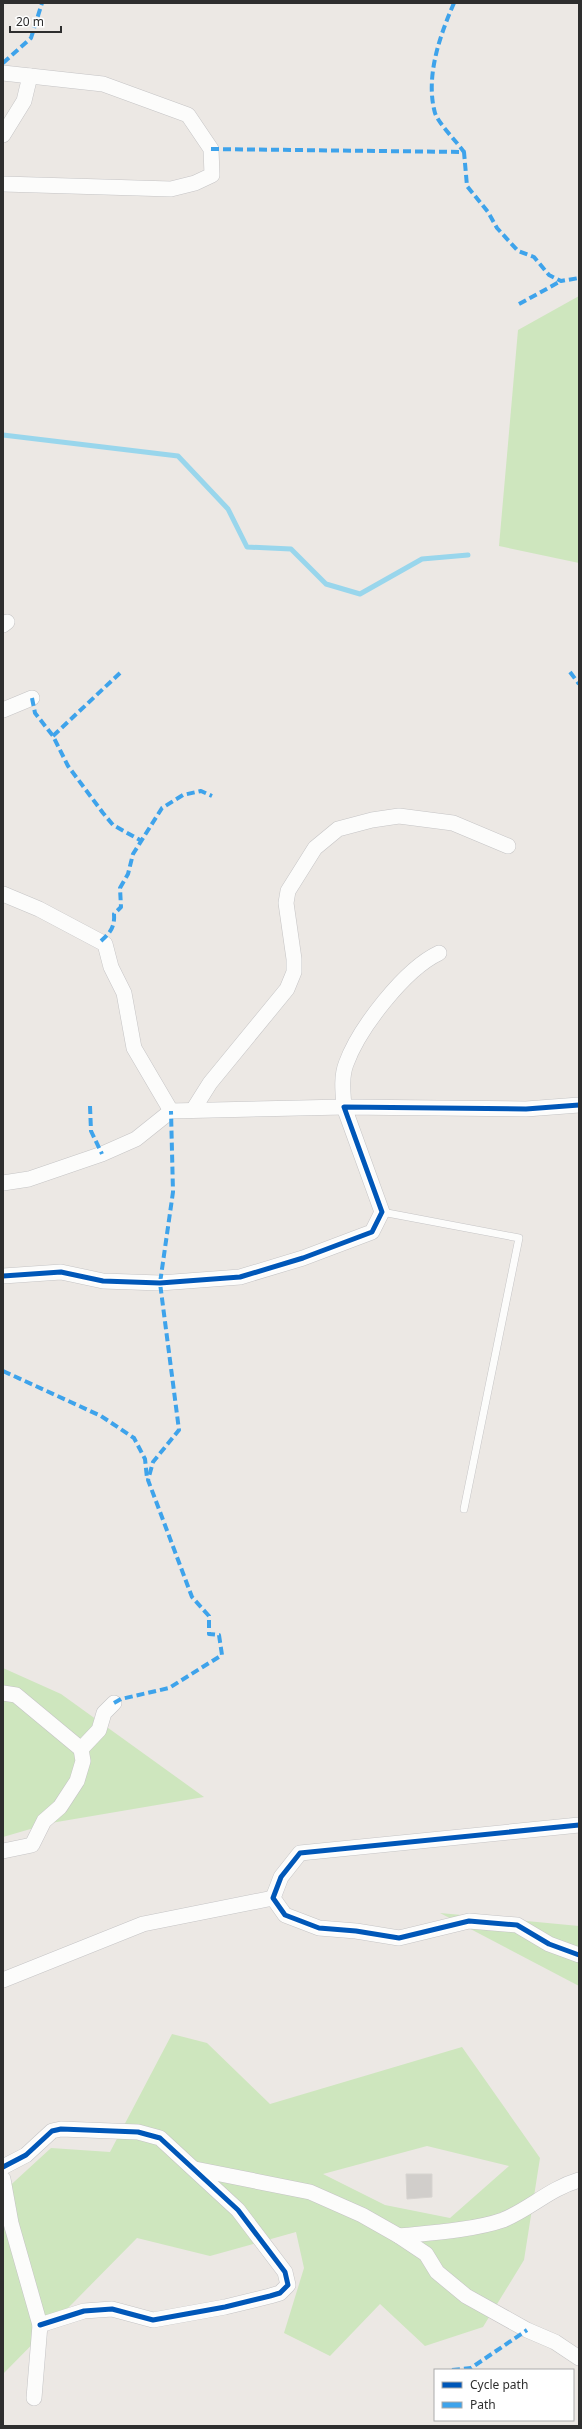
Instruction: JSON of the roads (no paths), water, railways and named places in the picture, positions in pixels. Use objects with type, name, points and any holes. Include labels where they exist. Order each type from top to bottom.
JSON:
[{"type":"street","points":[[3,73],[102,84],[188,115],[211,149],[212,175],[195,183],[171,189],[3,184]]},
{"type":"street","points":[[3,135],[24,100],[30,76]]},
{"type":"street","points":[[3,710],[32,698]]},
{"type":"street","points":[[193,1110],[210,1083],[286,989],[294,972],[294,960],[286,903],[288,891],[315,848],[338,828],[399,816],[453,824],[508,846]]},
{"type":"street","points":[[3,894],[39,908],[105,944],[110,968],[124,993],[134,1048],[171,1111]]},
{"type":"street","points":[[3,1276],[61,1272],[103,1281],[160,1283],[240,1277],[303,1258],[372,1232],[382,1212],[344,1106],[342,1087],[346,1065],[361,1034],[403,979],[424,960],[439,953]]},
{"type":"street","points":[[3,1183],[29,1179],[102,1154],[136,1139],[171,1111],[344,1106],[526,1110],[579,1105]]},
{"type":"street","points":[[3,1693],[16,1696],[81,1749],[83,1761],[77,1781],[60,1807],[44,1820],[32,1845],[3,1851]]},
{"type":"street","points":[[81,1749],[99,1730],[104,1713],[114,1703]]},
{"type":"street","points":[[274,1898],[281,1877],[300,1853],[579,1826]]},
{"type":"street","points":[[274,1898],[285,1915],[319,1928],[356,1931],[399,1938],[469,1921],[517,1925],[549,1944],[579,1955]]},
{"type":"street","points":[[3,1980],[144,1924],[274,1898]]},
{"type":"street","points":[[3,2167],[26,2155],[52,2131],[61,2129],[138,2132],[160,2138],[238,2210],[285,2272],[288,2285],[280,2293],[263,2298],[225,2307],[153,2320],[112,2309],[84,2311],[40,2325]]},
{"type":"street","points":[[195,2169],[310,2192],[362,2215],[399,2236],[426,2254],[437,2272],[466,2296],[527,2330],[555,2342],[579,2358]]},
{"type":"street","points":[[3,2179],[11,2223],[40,2325],[34,2398]]},
{"type":"street","points":[[399,2236],[455,2230],[503,2220],[560,2186],[579,2180]]},
{"type":"lane","points":[[382,1212],[519,1238],[464,1509]]},
{"type":"waterway","points":[[3,435],[178,456],[228,509],[247,547],[291,549],[326,584],[360,594],[422,559],[468,555]]}]
